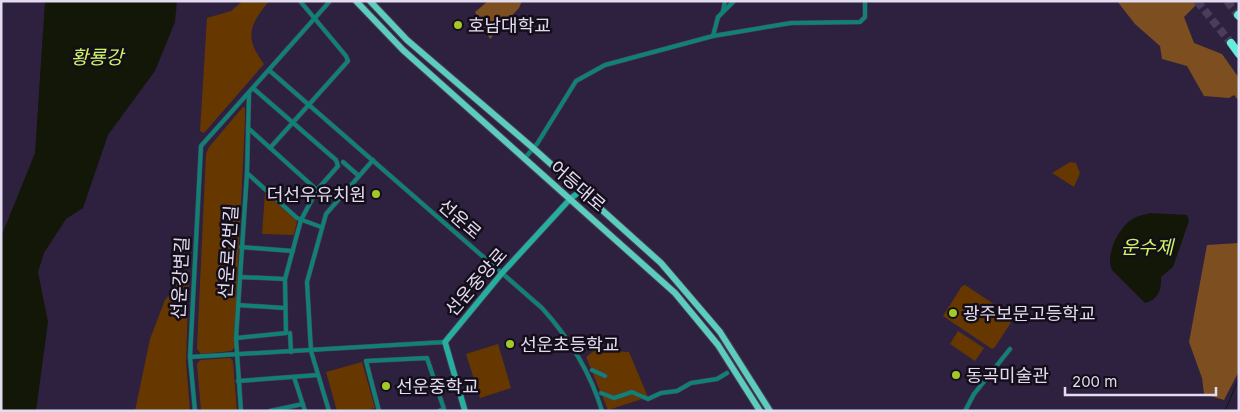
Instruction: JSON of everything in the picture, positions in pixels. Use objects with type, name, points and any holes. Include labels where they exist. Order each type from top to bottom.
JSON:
[{"type":"highway","points":[[1231,43],[1239,54]]},
{"type":"main road","name":"어등대로","points":[[356,1],[403,50],[571,198],[675,293],[718,345],[760,411]]},
{"type":"main road","name":"어등대로","points":[[370,1],[407,40],[534,148],[661,263],[684,287],[720,332],[770,411]]},
{"type":"street","points":[[270,148],[348,61],[346,56],[313,19],[300,1]]},
{"type":"street","points":[[249,94],[330,1]]},
{"type":"street","points":[[723,12],[725,1]]},
{"type":"street","points":[[713,36],[718,17],[734,1]]},
{"type":"street","points":[[524,158],[534,148],[582,76],[605,65],[713,36],[791,23],[860,22],[865,17],[866,1]]},
{"type":"street","name":"선운로","points":[[270,71],[542,308],[572,344],[587,371],[602,411]]},
{"type":"street","points":[[236,338],[284,335],[287,331],[285,279],[301,220],[317,190],[338,166],[338,163],[293,121],[254,88]]},
{"type":"street","name":"선운로2번길","points":[[240,411],[236,338],[247,173],[249,94]]},
{"type":"street","name":"선운강변길","points":[[195,411],[190,357],[201,146],[249,94]]},
{"type":"street","points":[[248,128],[317,190]]},
{"type":"street","points":[[329,411],[311,350],[307,282],[326,214],[373,160]]},
{"type":"street","points":[[343,162],[359,176]]},
{"type":"street","points":[[247,173],[301,220],[321,228]]},
{"type":"street","name":"선운중앙로","points":[[465,411],[445,342],[502,273],[571,198],[581,191]]},
{"type":"street","points":[[241,248],[292,251]]},
{"type":"street","points":[[240,277],[285,279]]},
{"type":"street","points":[[238,305],[285,308]]},
{"type":"street","points":[[290,333],[291,352]]},
{"type":"street","points":[[190,357],[445,342]]},
{"type":"street","points":[[965,411],[974,394],[1010,349]]},
{"type":"street","points":[[380,411],[365,364],[366,361],[427,358],[444,409],[439,411]]},
{"type":"street","points":[[592,370],[605,376]]},
{"type":"street","points":[[601,393],[614,398],[632,392],[648,399],[661,393],[677,391],[691,383],[717,379],[728,373]]},
{"type":"street","points":[[238,381],[318,375]]},
{"type":"street","points":[[294,377],[305,411]]},
{"type":"street","points":[[270,411],[303,404]]},
{"type":"shaded area","points":[[243,1],[269,1],[253,25],[252,32],[254,46],[264,64],[204,133],[200,131],[207,18],[231,11]]},
{"type":"shaded area","points":[[488,1],[522,1],[519,8],[490,39],[475,12]]},
{"type":"shaded area","points":[[1117,1],[1200,1],[1184,17],[1194,43],[1222,54],[1239,78],[1239,101],[1234,95],[1229,98],[1204,96],[1187,66],[1162,59],[1160,46],[1135,24]]},
{"type":"shaded area","points":[[243,107],[245,108],[245,120],[234,348],[231,351],[201,354],[197,349],[206,154],[209,147]]},
{"type":"shaded area","points":[[1070,162],[1076,163],[1080,173],[1074,187],[1052,173]]},
{"type":"shaded area","points":[[265,193],[297,221],[294,235],[262,234]]},
{"type":"shaded area","points":[[1239,243],[1239,371],[1224,400],[1204,394],[1202,378],[1189,342],[1207,245]]},
{"type":"shaded area","points":[[189,270],[186,362],[190,411],[135,411],[150,339],[165,300]]},
{"type":"shaded area","points":[[965,285],[1012,316],[1013,319],[992,349],[943,316],[962,286]]},
{"type":"shaded area","points":[[958,331],[984,348],[975,361],[950,344]]},
{"type":"shaded area","points":[[498,344],[511,388],[480,398],[466,354]]},
{"type":"shaded area","points":[[595,350],[629,352],[648,397],[608,410],[586,357]]},
{"type":"shaded area","points":[[230,358],[233,361],[237,411],[201,411],[197,364],[200,360]]},
{"type":"shaded area","points":[[362,362],[375,408],[365,411],[337,411],[326,372]]},
{"type":"water","name":"황룡강","points":[[45,1],[177,1],[175,22],[155,71],[108,135],[83,208],[66,219],[44,253],[38,272],[48,322],[36,411],[1,411],[1,237],[35,153]]},
{"type":"water","name":"운수제","points":[[1150,213],[1187,215],[1189,221],[1173,267],[1161,277],[1160,290],[1156,297],[1145,303],[1112,270],[1110,257],[1117,236],[1126,224],[1135,218]]},
{"type":"waterway","points":[[1225,411],[1239,378]]},
{"type":"tunnel","points":[[1197,1],[1231,43]]},
{"type":"tunnel","points":[[1227,1],[1238,15]]},
{"type":"place","name":"호남대학교","points":[[458,25]]},
{"type":"place","name":"더선우유치원","points":[[376,194]]},
{"type":"place","name":"광주보문고등학교","points":[[953,313]]},
{"type":"place","name":"선운초등학교","points":[[510,344]]},
{"type":"place","name":"동곡미술관","points":[[956,375]]},
{"type":"place","name":"선운중학교","points":[[386,386]]}]
